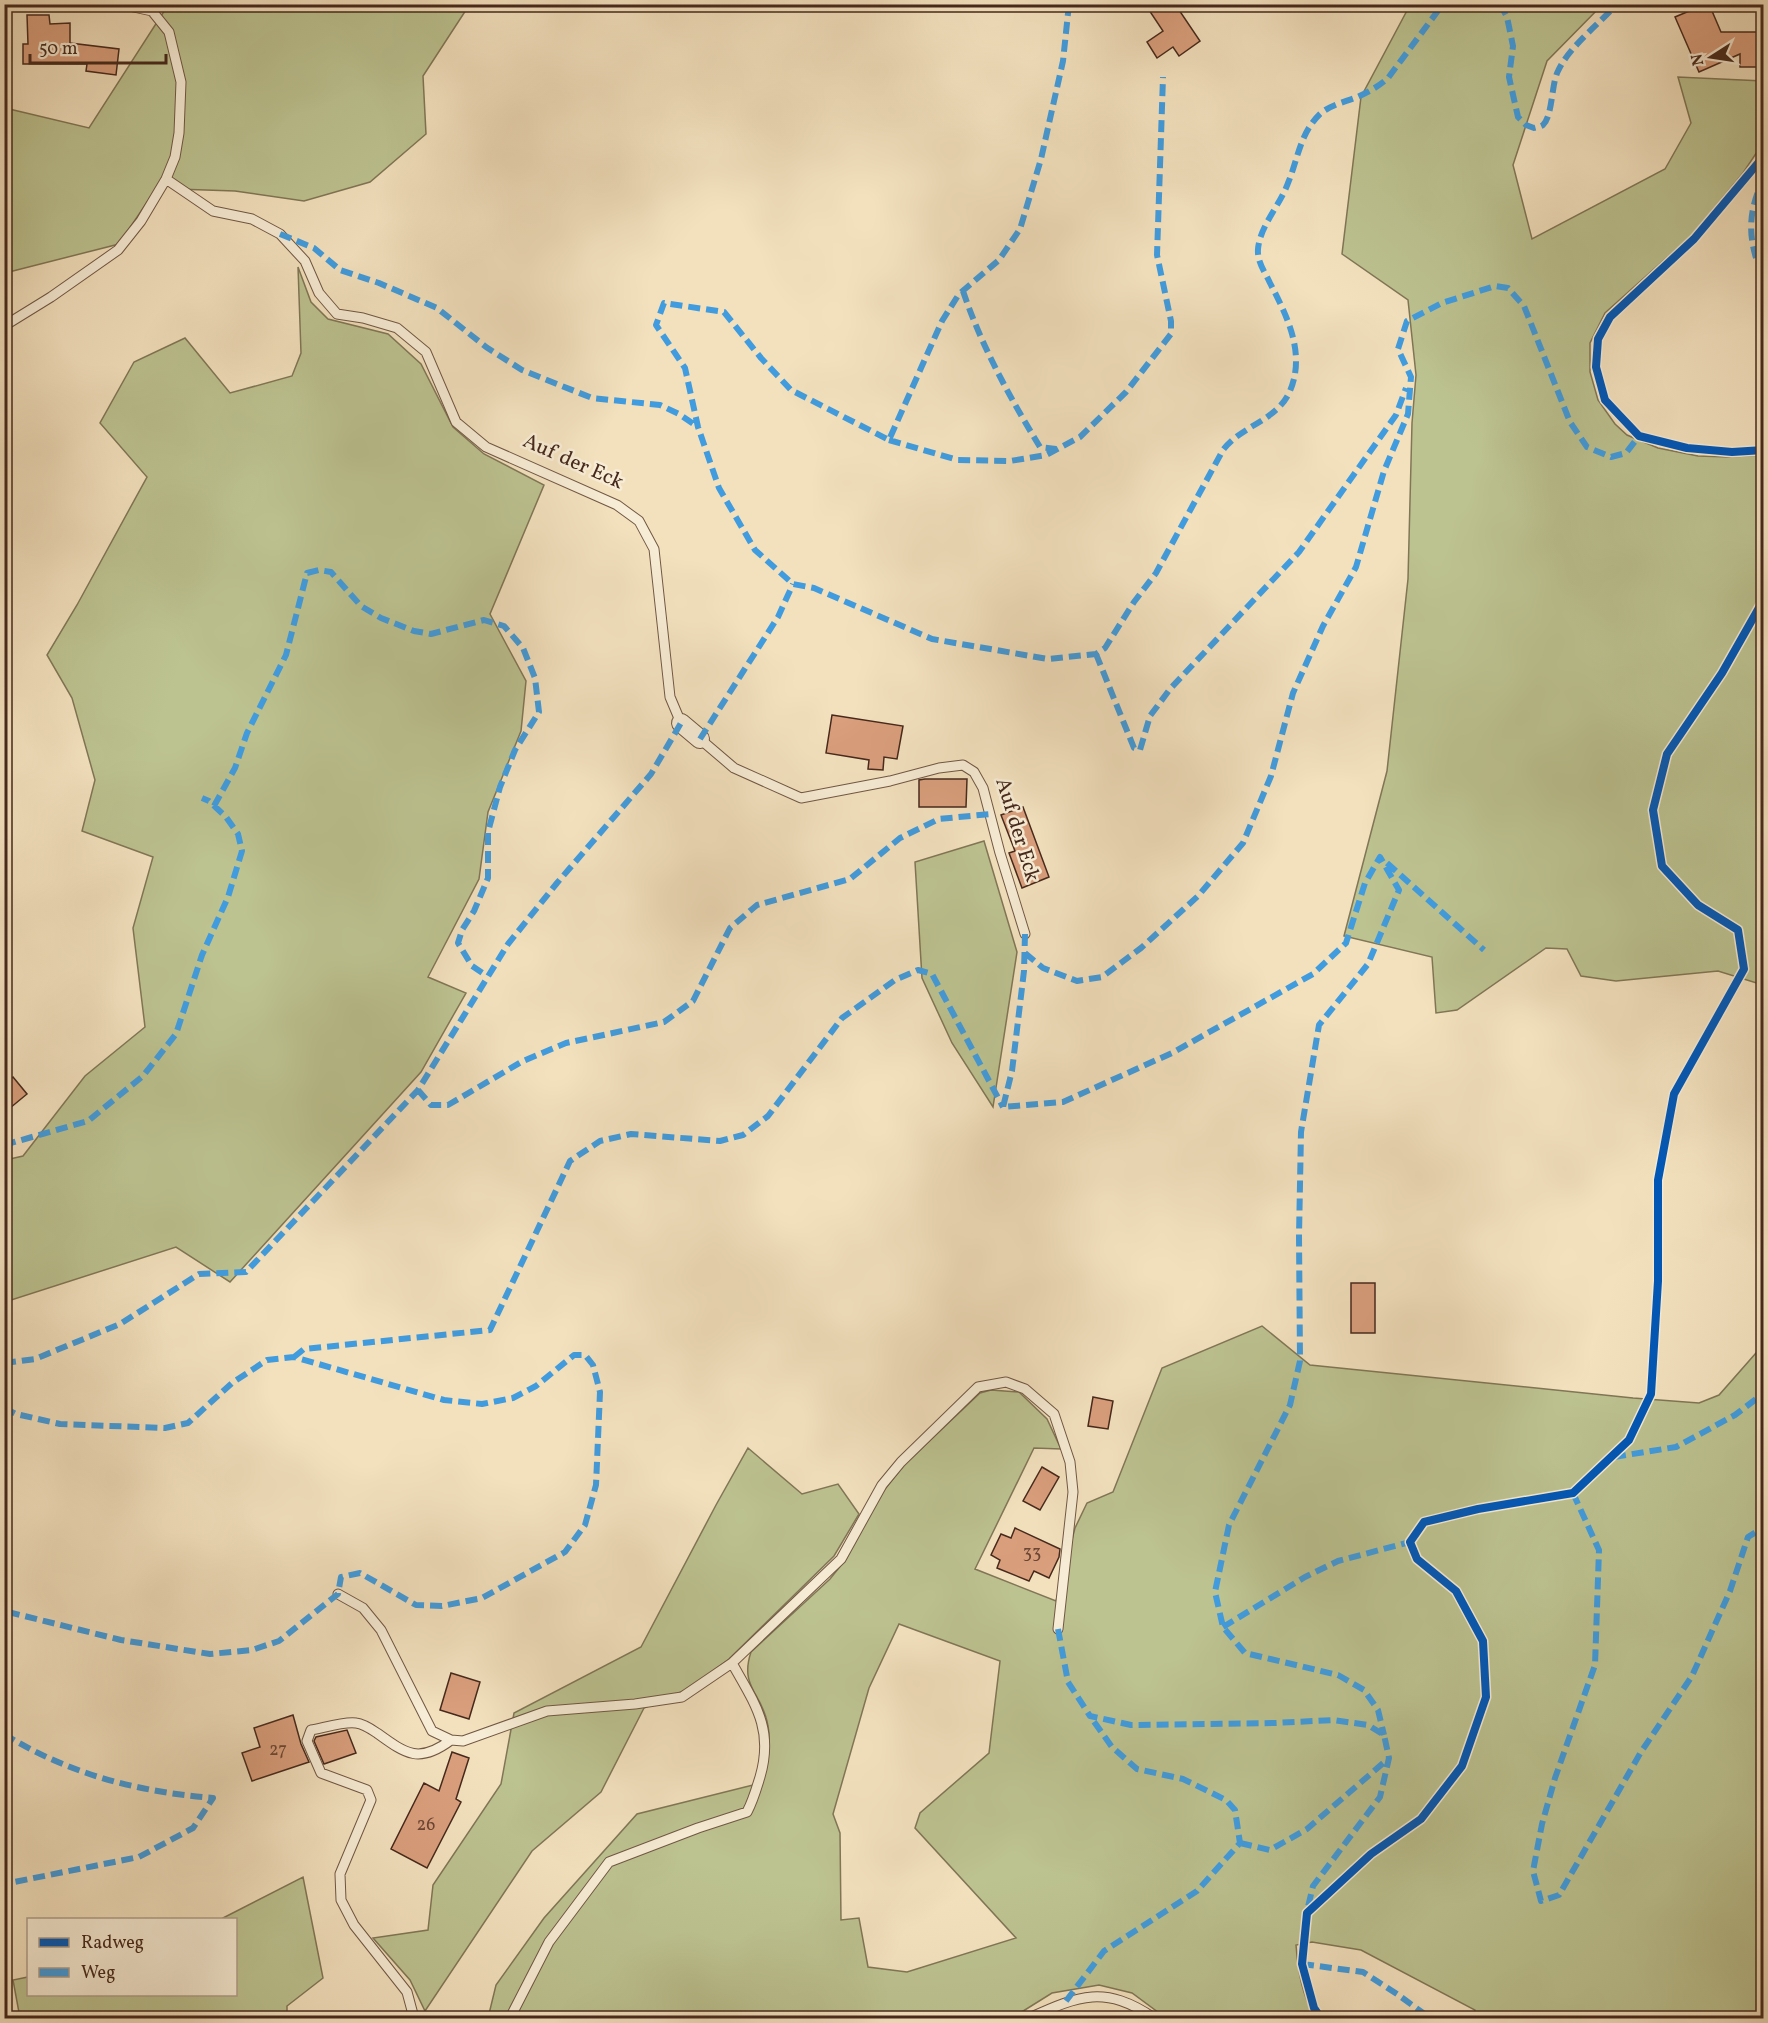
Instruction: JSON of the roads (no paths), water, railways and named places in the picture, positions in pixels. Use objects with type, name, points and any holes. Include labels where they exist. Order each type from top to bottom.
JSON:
[{"type":"street","name":"Auf der Eck","points":[[681,723],[700,739]]},
{"type":"lane","points":[[4,6],[30,4]]},
{"type":"lane","points":[[4,326],[51,297],[118,250],[141,221],[166,179],[175,157],[179,133],[181,82],[169,32],[152,11],[129,6],[71,4]]},
{"type":"lane","name":"Auf der Eck","points":[[166,179],[213,211],[252,219],[280,234],[305,261],[319,293],[337,314],[363,318],[397,328],[426,352],[456,422],[486,447],[617,505],[639,521],[654,549],[670,697],[681,723]]},
{"type":"lane","name":"Auf der Eck","points":[[700,739],[734,768],[801,798],[890,781],[939,768],[963,765],[974,772],[983,788],[1025,934]]},
{"type":"lane","points":[[338,1594],[363,1608],[381,1630],[432,1731],[451,1740],[463,1741],[547,1711],[635,1704],[682,1696],[732,1663],[841,1559],[882,1485],[901,1462],[978,1387],[1006,1382],[1025,1389],[1054,1414],[1070,1462],[1074,1492],[1058,1629]]},
{"type":"lane","points":[[510,2019],[549,1942],[609,1862],[747,1812],[752,1803],[765,1759],[764,1726],[758,1709],[732,1663]]},
{"type":"lane","points":[[414,2019],[407,1992],[354,1925],[341,1900],[340,1874],[371,1800],[367,1790],[321,1773],[307,1741],[311,1730],[355,1722],[367,1726],[399,1749],[418,1755],[438,1750],[451,1740]]},
{"type":"lane","points":[[1029,2018],[1066,2001],[1100,1996],[1134,2005],[1155,2019]]}]
